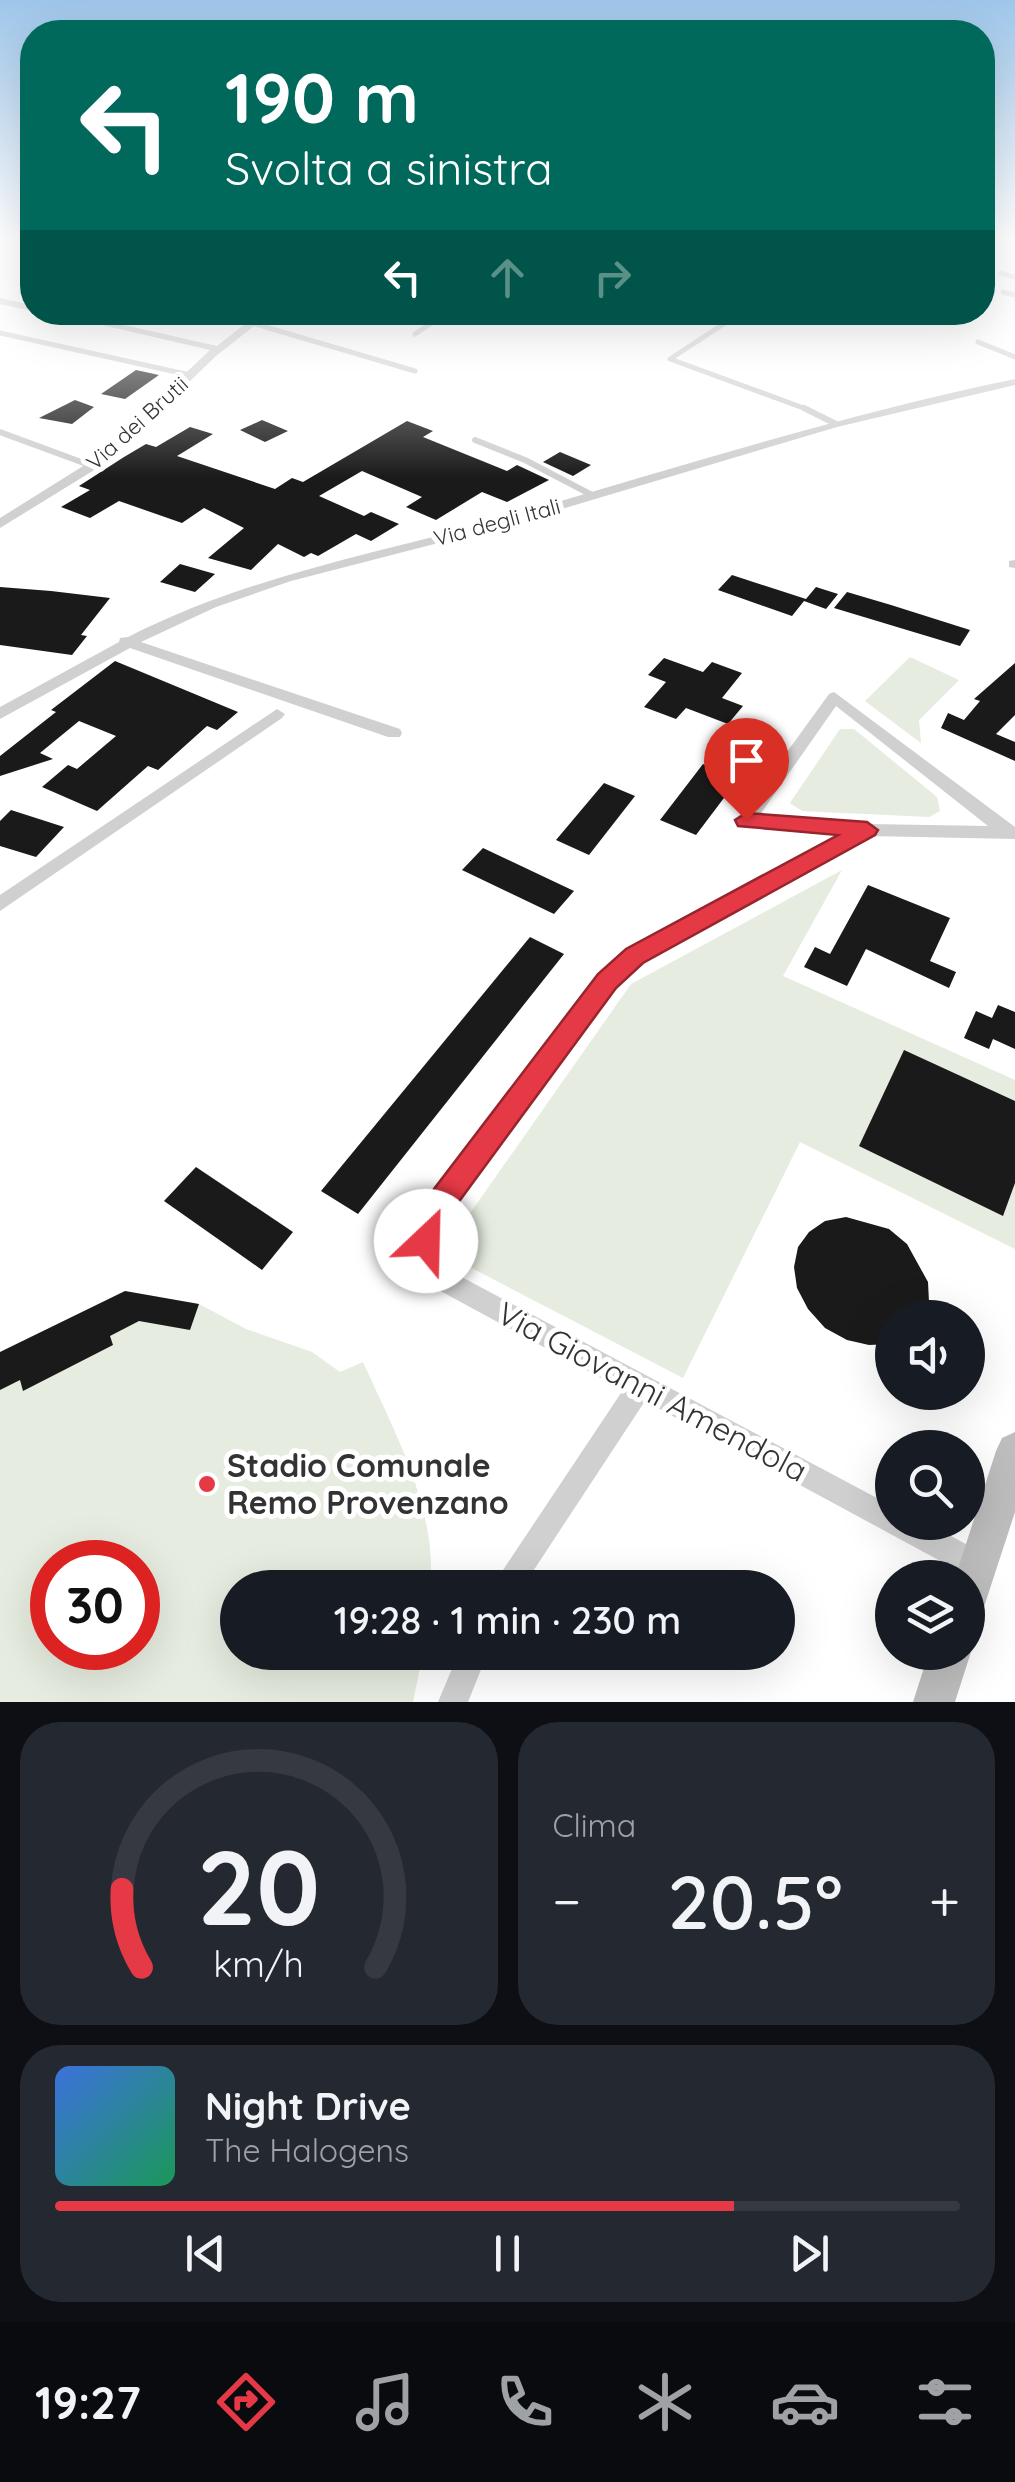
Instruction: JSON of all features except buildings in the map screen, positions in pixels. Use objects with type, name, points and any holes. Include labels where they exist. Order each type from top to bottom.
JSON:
[{"type":"street","points":[[110,325],[218,349]]},
{"type":"street","name":"Via dei Brutii","points":[[0,524],[92,466],[218,349],[249,325]]},
{"type":"street","name":"Via degli Itali","points":[[0,714],[125,642],[283,578],[924,400],[1015,382]]},
{"type":"street","points":[[125,642],[394,734]]},
{"type":"street","points":[[867,830],[746,820],[834,697],[1012,833]]},
{"type":"street","points":[[2,899],[277,714]]},
{"type":"street","name":"Via Giovanni Amendola","points":[[875,1510],[430,1272],[426,1241],[444,1198],[607,981],[634,956],[867,830],[1012,833]]},
{"type":"street","points":[[517,1570],[640,1385]]},
{"type":"street","points":[[980,1560],[1015,1451]]},
{"type":"street","name":"Via Giovanni Amendola","points":[[919,1540],[945,1560]]},
{"type":"street","points":[[453,1702],[466,1670]]},
{"type":"street","points":[[934,1702],[944,1670]]},
{"type":"lane","points":[[259,325],[415,370]]},
{"type":"lane","points":[[415,334],[428,325]]},
{"type":"lane","points":[[722,325],[670,359],[793,402],[836,424]]},
{"type":"lane","points":[[0,333],[190,375]]},
{"type":"lane","points":[[978,342],[1015,358]]},
{"type":"lane","points":[[0,432],[92,466]]},
{"type":"lane","points":[[475,440],[525,460],[592,495]]},
{"type":"shaded area","points":[[910,657],[959,680],[919,720],[921,743],[865,701]]},
{"type":"shaded area","points":[[840,729],[854,729],[937,797],[940,811],[929,817],[802,811],[790,803]]},
{"type":"shaded area","points":[[842,870],[783,976],[1015,1080],[1015,1249],[800,1142],[683,1378],[464,1264],[459,1229],[631,984]]},
{"type":"shaded area","name":"Stadio Comunale Remo Provenzano","points":[[125,1291],[199,1304],[246,1329],[312,1352],[340,1372],[363,1362],[411,1472],[427,1529],[431,1570],[220,1570],[220,1670],[420,1670],[413,1702],[0,1702],[0,1352]]},
{"type":"place","name":"Stadio Comunale Remo Provenzano","points":[[207,1484]]},
{"type":"route","points":[[426,1241],[444,1198],[607,981],[634,956],[867,830],[746,820]]}]
